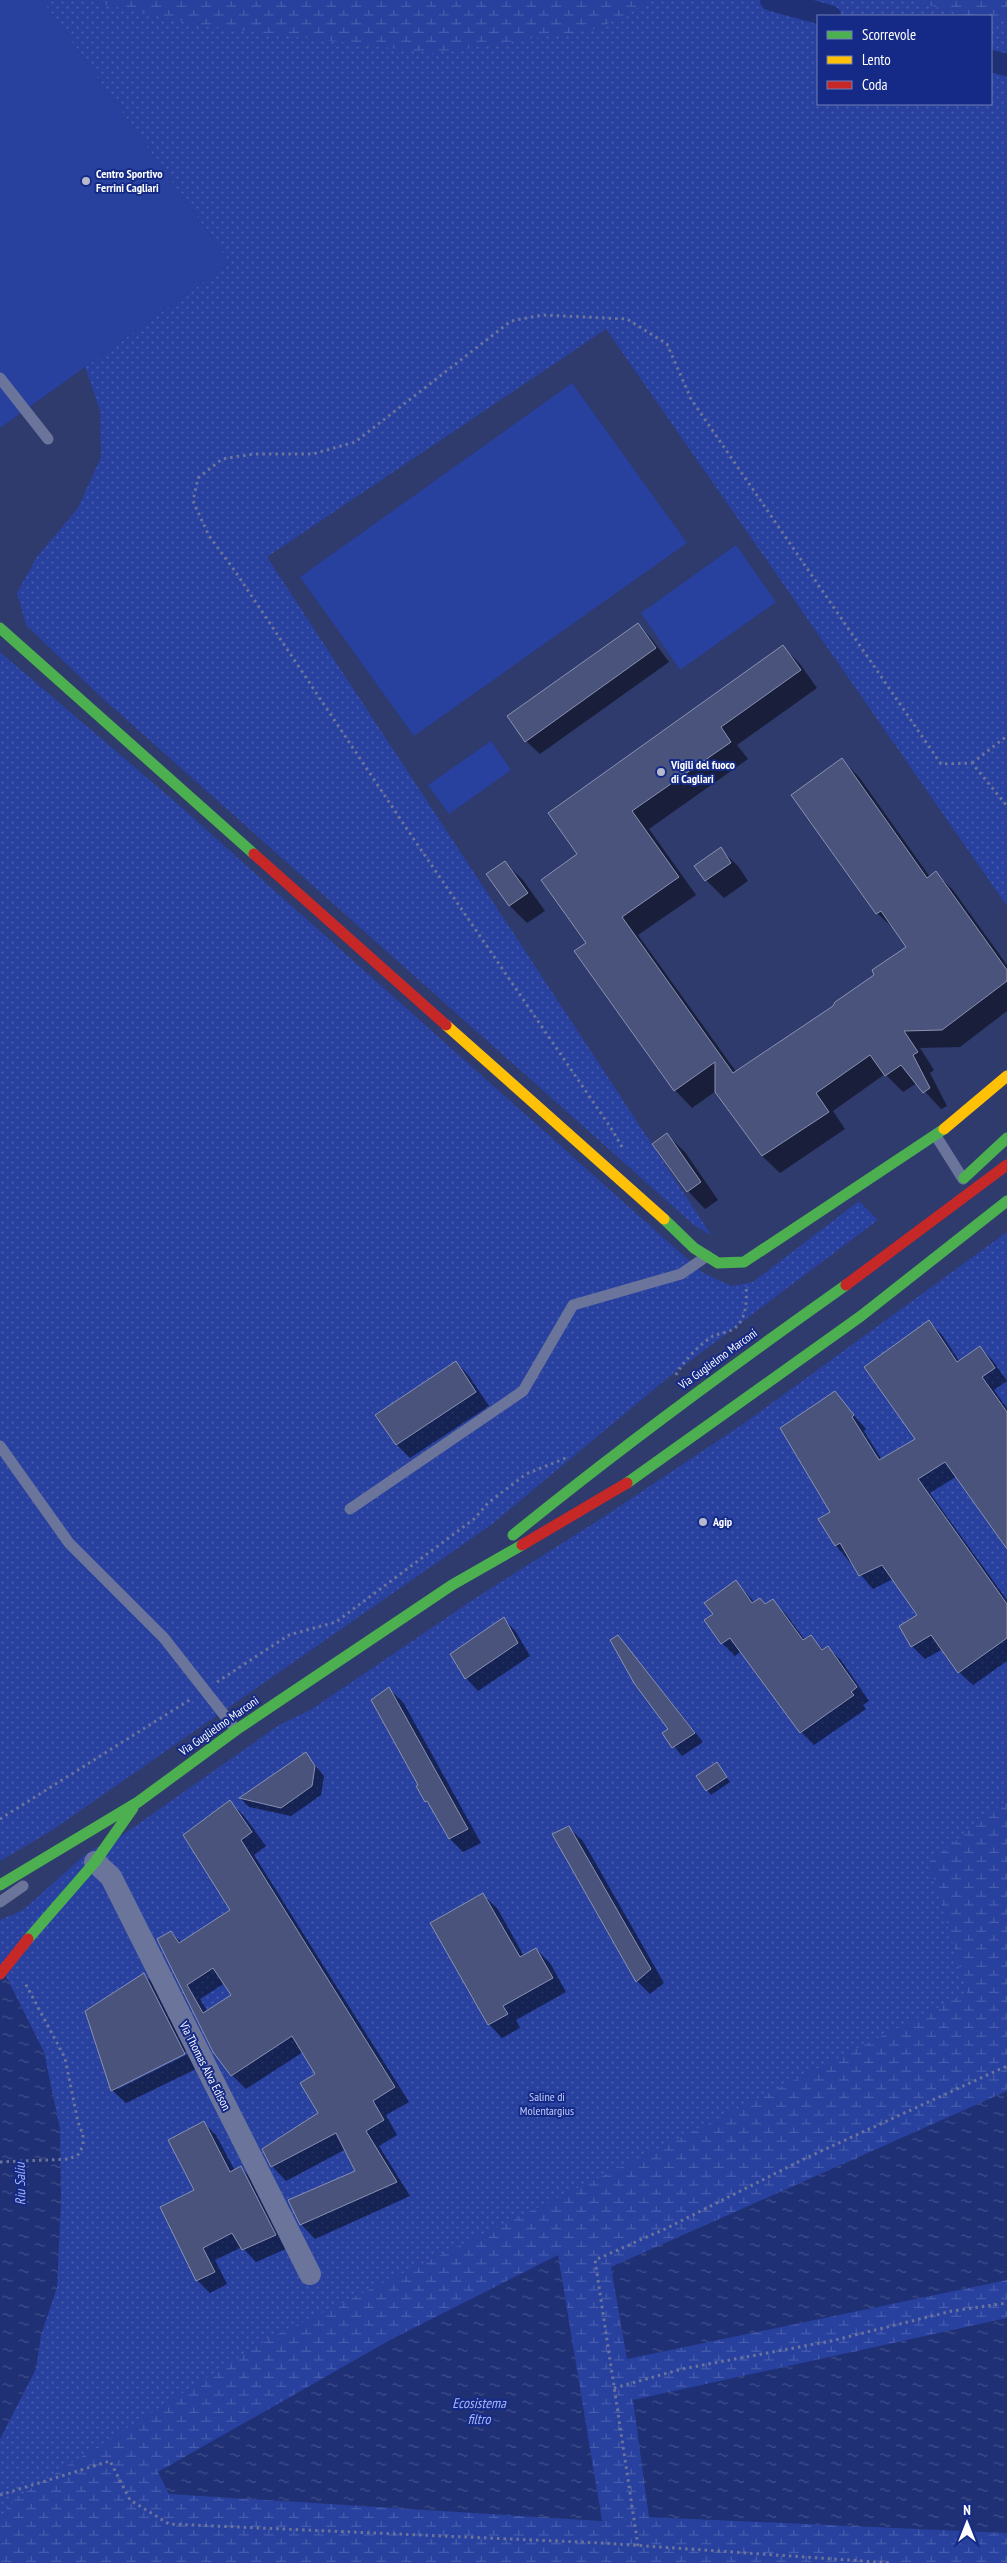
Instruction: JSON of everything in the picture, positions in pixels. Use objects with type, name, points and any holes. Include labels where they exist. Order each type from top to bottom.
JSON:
[{"type":"main road","points":[[0,628],[660,1215],[694,1248],[718,1263],[744,1262],[936,1136],[1007,1076]]},
{"type":"main road","points":[[960,1182],[1007,1138]]},
{"type":"main road","name":"Via Guglielmo Marconi","points":[[452,1585],[600,1464],[712,1380],[888,1256],[1007,1165]]},
{"type":"main road","name":"Via Guglielmo Marconi","points":[[0,1885],[20,1871],[138,1802],[236,1730],[452,1585],[612,1494],[861,1316],[1007,1201]]},
{"type":"main road","points":[[861,1316],[1007,1215]]},
{"type":"main road","points":[[712,1380],[895,1233]]},
{"type":"main road","points":[[0,1974],[95,1862],[138,1802]]},
{"type":"street","name":"Via Thomas Alva Edison","points":[[95,1862],[111,1877],[310,2274]]},
{"type":"lane","points":[[0,378],[48,439]]},
{"type":"lane","points":[[936,1136],[960,1182]]},
{"type":"lane","points":[[350,1509],[523,1391],[573,1305],[681,1274],[707,1256]]},
{"type":"lane","points":[[0,1446],[69,1543],[164,1638],[236,1730]]},
{"type":"lane","points":[[0,1902],[138,1802]]},
{"type":"path","points":[[625,1152],[612,1128],[413,838],[235,571],[209,536],[193,501],[198,478],[222,459],[254,454],[313,454],[355,442],[511,321],[542,315],[626,319],[667,344],[690,398],[942,764],[972,763],[1007,736]]},
{"type":"path","points":[[972,763],[1007,806]]},
{"type":"path","points":[[670,1382],[686,1361],[712,1337],[727,1332],[738,1324],[748,1301],[744,1262]]},
{"type":"path","points":[[0,1819],[289,1635],[336,1622],[474,1519],[488,1503],[526,1474],[568,1457]]},
{"type":"path","points":[[0,2162],[69,2159],[79,2154],[83,2145],[83,2135],[78,2122],[65,2058],[20,1974]]},
{"type":"path","points":[[638,2546],[595,2260],[665,2229],[806,2158],[1007,2066]]},
{"type":"path","points":[[614,2388],[682,2369],[831,2341],[952,2311],[1007,2303]]},
{"type":"path","points":[[0,2495],[110,2461],[130,2500],[169,2524],[441,2534],[892,2563]]},
{"type":"green space","name":"Centro Sportivo Ferrini Cagliari","points":[[0,0],[42,0],[230,263],[0,428]]},
{"type":"green space","points":[[42,0],[1007,0],[1007,906],[606,329],[267,557],[712,1236],[694,1225],[100,696],[26,625],[17,593],[36,558],[78,508],[101,457],[100,410],[85,367],[230,263]]},
{"type":"green space","points":[[83,0],[653,0],[598,29],[432,53],[205,26]]},
{"type":"green space","points":[[911,0],[1007,0],[1007,18],[992,23],[992,15],[964,15]]},
{"type":"green space","points":[[572,383],[687,543],[414,736],[300,577]]},
{"type":"green space","points":[[736,545],[776,602],[680,670],[641,613]]},
{"type":"green space","points":[[0,652],[172,799],[702,1272],[731,1286],[753,1282],[859,1201],[878,1220],[670,1376],[491,1525],[51,1831],[0,1861]]},
{"type":"green space","points":[[491,741],[511,770],[449,814],[428,785]]},
{"type":"green space","name":"Saline di Molentargius","points":[[1007,1232],[1007,2563],[0,2563],[0,1920],[23,1910],[88,1852],[121,1836],[279,1725],[312,1709],[474,1599],[602,1518],[743,1424]]},
{"type":"green space","points":[[1007,1800],[1007,2563],[0,2563],[0,2517],[16,2498],[270,2338],[676,2140],[967,1993],[929,1862]]},
{"type":"water","name":"Riu Saliu","points":[[0,1964],[44,2052],[60,2129],[61,2200],[57,2288],[41,2335],[36,2369],[0,2439]]},
{"type":"water","points":[[1007,2091],[1007,2280],[627,2359],[611,2267]]},
{"type":"water","name":"Ecosistema filtro","points":[[558,2255],[602,2521],[169,2494],[158,2472],[390,2340]]},
{"type":"water","points":[[1007,2318],[1007,2533],[649,2517],[633,2400]]},
{"type":"building","points":[[638,623],[656,648],[525,742],[507,716]]},
{"type":"building","points":[[783,645],[801,670],[721,727],[731,742],[632,811],[679,877],[622,917],[733,1073],[833,1006],[835,1002],[874,975],[872,970],[906,947],[881,911],[876,914],[791,795],[842,758],[927,878],[936,871],[1007,970],[1007,981],[942,1030],[904,1031],[918,1052],[913,1055],[930,1088],[923,1093],[901,1065],[885,1076],[870,1055],[816,1093],[829,1112],[762,1156],[715,1092],[715,1062],[674,1091],[574,951],[586,943],[541,880],[577,854],[548,813]]},
{"type":"building","points":[[721,847],[731,863],[705,881],[694,866]]},
{"type":"building","points":[[505,861],[528,893],[509,906],[486,874]]},
{"type":"building","points":[[667,1133],[701,1182],[687,1192],[652,1144]]},
{"type":"building","points":[[929,1320],[957,1362],[980,1346],[995,1368],[982,1377],[1007,1412],[1007,1549],[945,1462],[918,1479],[1007,1604],[1007,1638],[958,1673],[931,1635],[911,1647],[899,1626],[917,1615],[882,1565],[859,1576],[840,1543],[835,1546],[818,1519],[830,1512],[780,1428],[835,1391],[854,1415],[852,1417],[879,1460],[915,1439],[864,1367]]},
{"type":"building","points":[[456,1361],[476,1392],[396,1445],[375,1415]]},
{"type":"building","points":[[736,1580],[752,1603],[760,1598],[765,1604],[773,1599],[803,1640],[811,1635],[822,1650],[828,1646],[857,1687],[851,1692],[854,1695],[800,1733],[730,1638],[721,1644],[704,1620],[713,1614],[704,1603]]},
{"type":"building","points":[[504,1617],[518,1643],[465,1679],[450,1654]]},
{"type":"building","points":[[618,1635],[695,1733],[672,1748],[662,1733],[668,1729],[634,1683],[610,1640]]},
{"type":"building","points":[[389,1687],[468,1829],[449,1839],[416,1786],[418,1785],[371,1700]]},
{"type":"building","points":[[306,1752],[315,1766],[312,1786],[281,1808],[239,1798]]},
{"type":"building","points":[[717,1762],[727,1777],[706,1791],[696,1776]]},
{"type":"building","points":[[230,1800],[252,1832],[241,1840],[395,2087],[373,2101],[384,2120],[366,2131],[397,2182],[300,2225],[288,2200],[355,2171],[336,2133],[271,2167],[262,2149],[318,2113],[300,2083],[315,2074],[292,2036],[231,2076],[213,2052],[157,1939],[171,1931],[179,1943],[230,1910],[183,1835]],"holes":[[[213,1968],[231,1995],[203,2013],[187,1985]]]},
{"type":"building","points":[[569,1826],[651,1969],[636,1982],[552,1834]]},
{"type":"building","points":[[483,1893],[520,1957],[536,1948],[553,1978],[503,2006],[508,2014],[488,2025],[430,1923]]},
{"type":"building","points":[[144,1973],[185,2054],[111,2091],[85,2011]]},
{"type":"building","points":[[204,2121],[230,2172],[241,2166],[276,2235],[242,2250],[232,2233],[203,2248],[215,2272],[196,2281],[160,2207],[194,2190],[168,2140]]},
{"type":"waterway","points":[[771,0],[826,15]]},
{"type":"waterway","points":[[992,61],[1007,65]]},
{"type":"traffic: fast","points":[[0,628],[254,854]]},
{"type":"traffic: fast","points":[[664,1219],[694,1248],[718,1263],[744,1262],[944,1129]]},
{"type":"traffic: fast","points":[[964,1178],[1007,1138]]},
{"type":"traffic: fast","points":[[627,1483],[861,1316],[1007,1201]]},
{"type":"traffic: fast","points":[[513,1535],[678,1407],[846,1285]]},
{"type":"traffic: fast","points":[[0,1885],[138,1802],[236,1730],[452,1585],[522,1545]]},
{"type":"traffic: fast","points":[[28,1939],[95,1862],[133,1808]]},
{"type":"traffic: slow","points":[[446,1025],[664,1219]]},
{"type":"traffic: slow","points":[[944,1129],[1007,1076]]},
{"type":"traffic: jam","points":[[254,854],[446,1025]]},
{"type":"traffic: jam","points":[[846,1285],[1007,1165]]},
{"type":"traffic: jam","points":[[522,1545],[627,1483]]},
{"type":"traffic: jam","points":[[0,1974],[28,1939]]},
{"type":"place","name":"Centro Sportivo Ferrini Cagliari","points":[[86,181]]},
{"type":"place","name":"Vigili del fuoco di Cagliari","points":[[661,772]]},
{"type":"place","name":"Agip","points":[[703,1522]]}]
